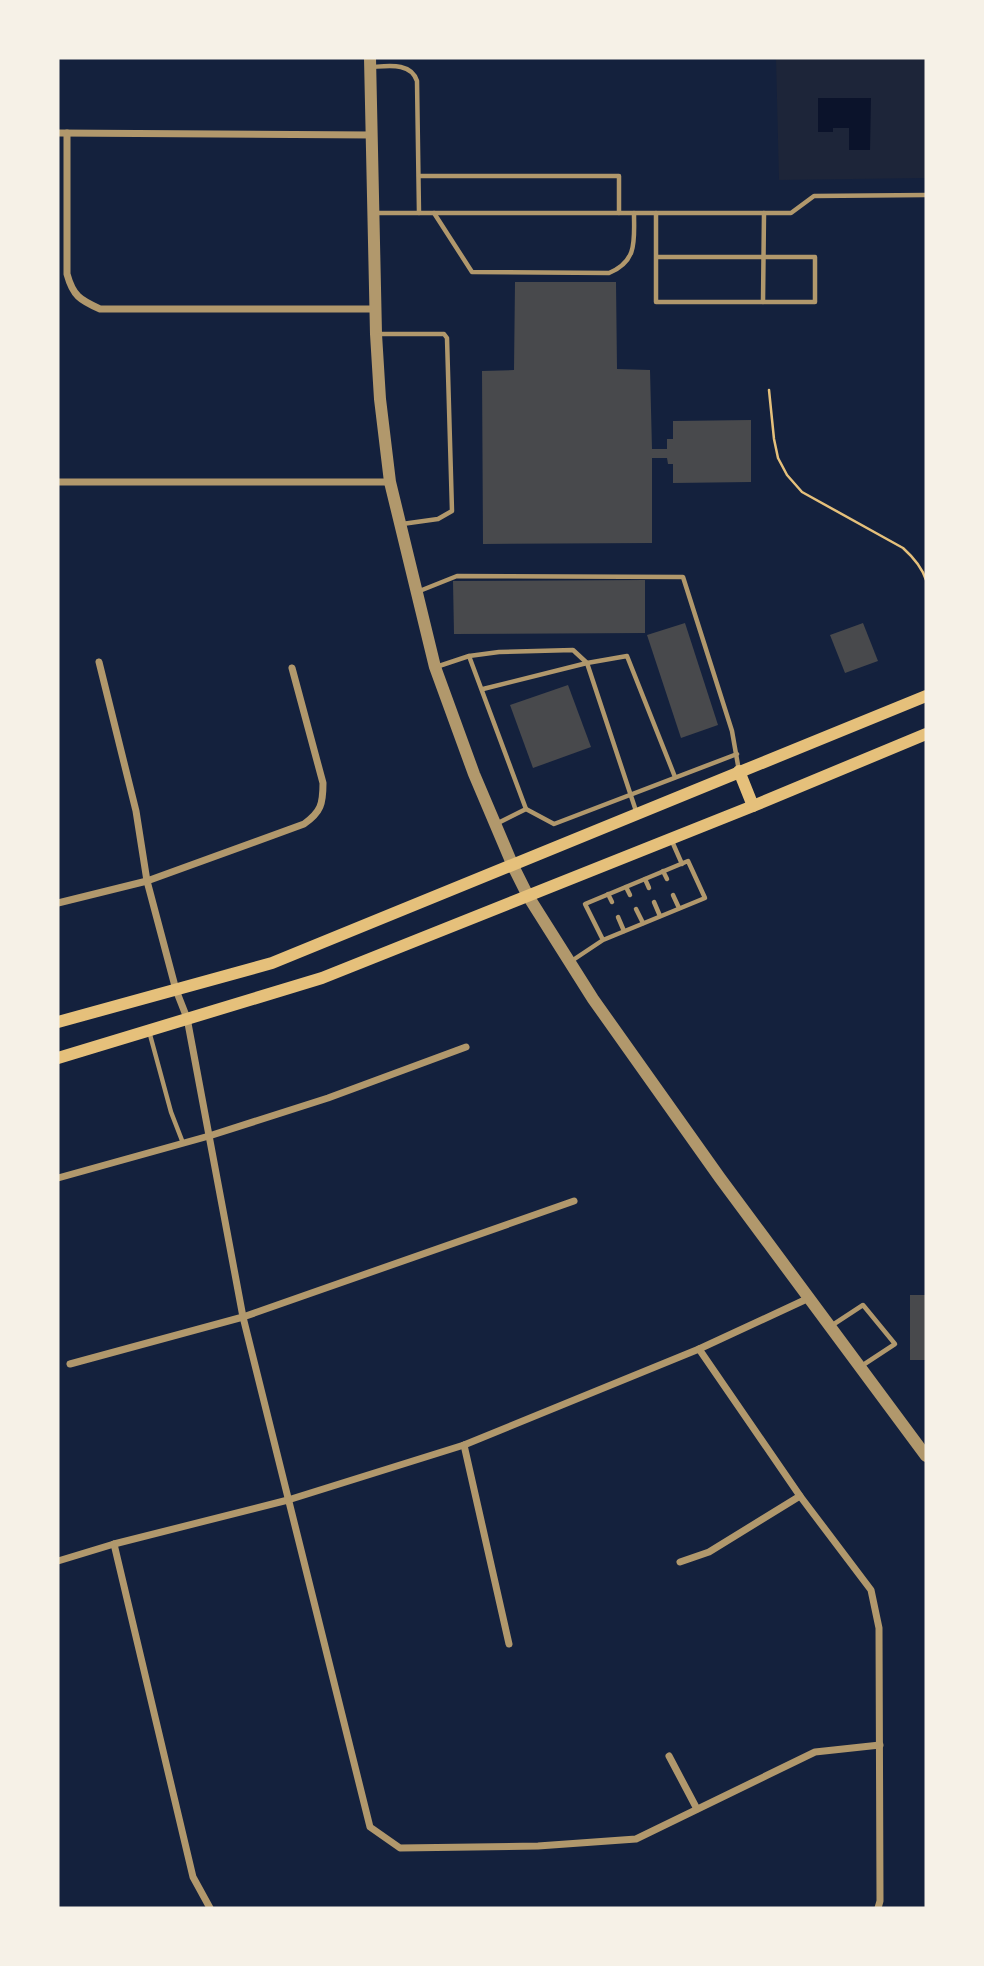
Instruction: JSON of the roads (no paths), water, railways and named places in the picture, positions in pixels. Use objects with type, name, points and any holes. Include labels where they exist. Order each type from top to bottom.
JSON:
[{"type":"main road","points":[[58,1022],[272,963],[926,696]]},
{"type":"main road","points":[[58,1058],[322,978],[926,734]]},
{"type":"main road","points":[[739,771],[753,806]]},
{"type":"street","points":[[370,62],[376,334],[380,399],[390,482],[435,667],[474,774],[528,896],[593,999],[926,1456]]},
{"type":"street","points":[[67,132],[67,274],[71,287],[81,301],[100,309],[375,309]]},
{"type":"street","points":[[58,133],[372,135]]},
{"type":"street","points":[[58,481],[390,482]]},
{"type":"street","points":[[99,662],[136,811],[147,881],[176,990],[187,1018],[243,1317],[370,1827],[400,1848],[538,1846],[636,1839],[815,1752],[880,1745]]},
{"type":"street","points":[[58,903],[147,881],[304,824],[317,815],[323,798],[323,783],[292,668]]},
{"type":"street","points":[[58,1178],[209,1136],[328,1098],[466,1047]]},
{"type":"street","points":[[70,1364],[243,1317],[574,1201]]},
{"type":"street","points":[[58,1561],[288,1500],[464,1445],[699,1349],[809,1298]]},
{"type":"street","points":[[699,1349],[800,1496],[871,1590],[879,1628],[878,1908]]},
{"type":"street","points":[[464,1445],[509,1644]]},
{"type":"street","points":[[680,1562],[709,1552],[800,1496]]},
{"type":"street","points":[[114,1544],[193,1877],[209,1907]]},
{"type":"street","points":[[669,1756],[697,1809]]},
{"type":"lane","points":[[370,62],[407,69],[415,74],[418,81],[419,213]]},
{"type":"lane","points":[[419,176],[619,176],[619,213]]},
{"type":"lane","points":[[372,213],[791,213],[814,196],[926,195]]},
{"type":"lane","points":[[434,213],[472,272],[609,273],[621,268],[629,259],[634,245],[634,213]]},
{"type":"lane","points":[[656,213],[656,302],[815,302],[815,257],[657,257]]},
{"type":"lane","points":[[763,302],[764,213]]},
{"type":"lane","points":[[376,334],[443,334],[447,338],[452,511],[438,519],[401,524]]},
{"type":"lane","points":[[416,592],[457,576],[683,577],[732,731],[739,771]]},
{"type":"lane","points":[[435,667],[469,656],[499,652],[573,650],[587,663],[637,814]]},
{"type":"lane","points":[[469,656],[526,810],[554,824],[737,754]]},
{"type":"lane","points":[[483,689],[587,663],[627,656],[675,777]]},
{"type":"lane","points":[[496,825],[526,810]]},
{"type":"lane","points":[[670,839],[682,864]]},
{"type":"lane","points":[[569,962],[603,940],[705,898],[688,861],[585,904],[603,940]]},
{"type":"lane","points":[[663,872],[667,879]]},
{"type":"lane","points":[[645,879],[649,888]]},
{"type":"lane","points":[[626,887],[630,895]]},
{"type":"lane","points":[[608,894],[612,902]]},
{"type":"lane","points":[[673,895],[679,908]]},
{"type":"lane","points":[[654,902],[660,916]]},
{"type":"lane","points":[[636,909],[643,923]]},
{"type":"lane","points":[[618,917],[624,931]]},
{"type":"lane","points":[[149,1030],[164,1090],[183,1143]]},
{"type":"lane","points":[[831,1326],[863,1305],[895,1344],[860,1367]]}]
